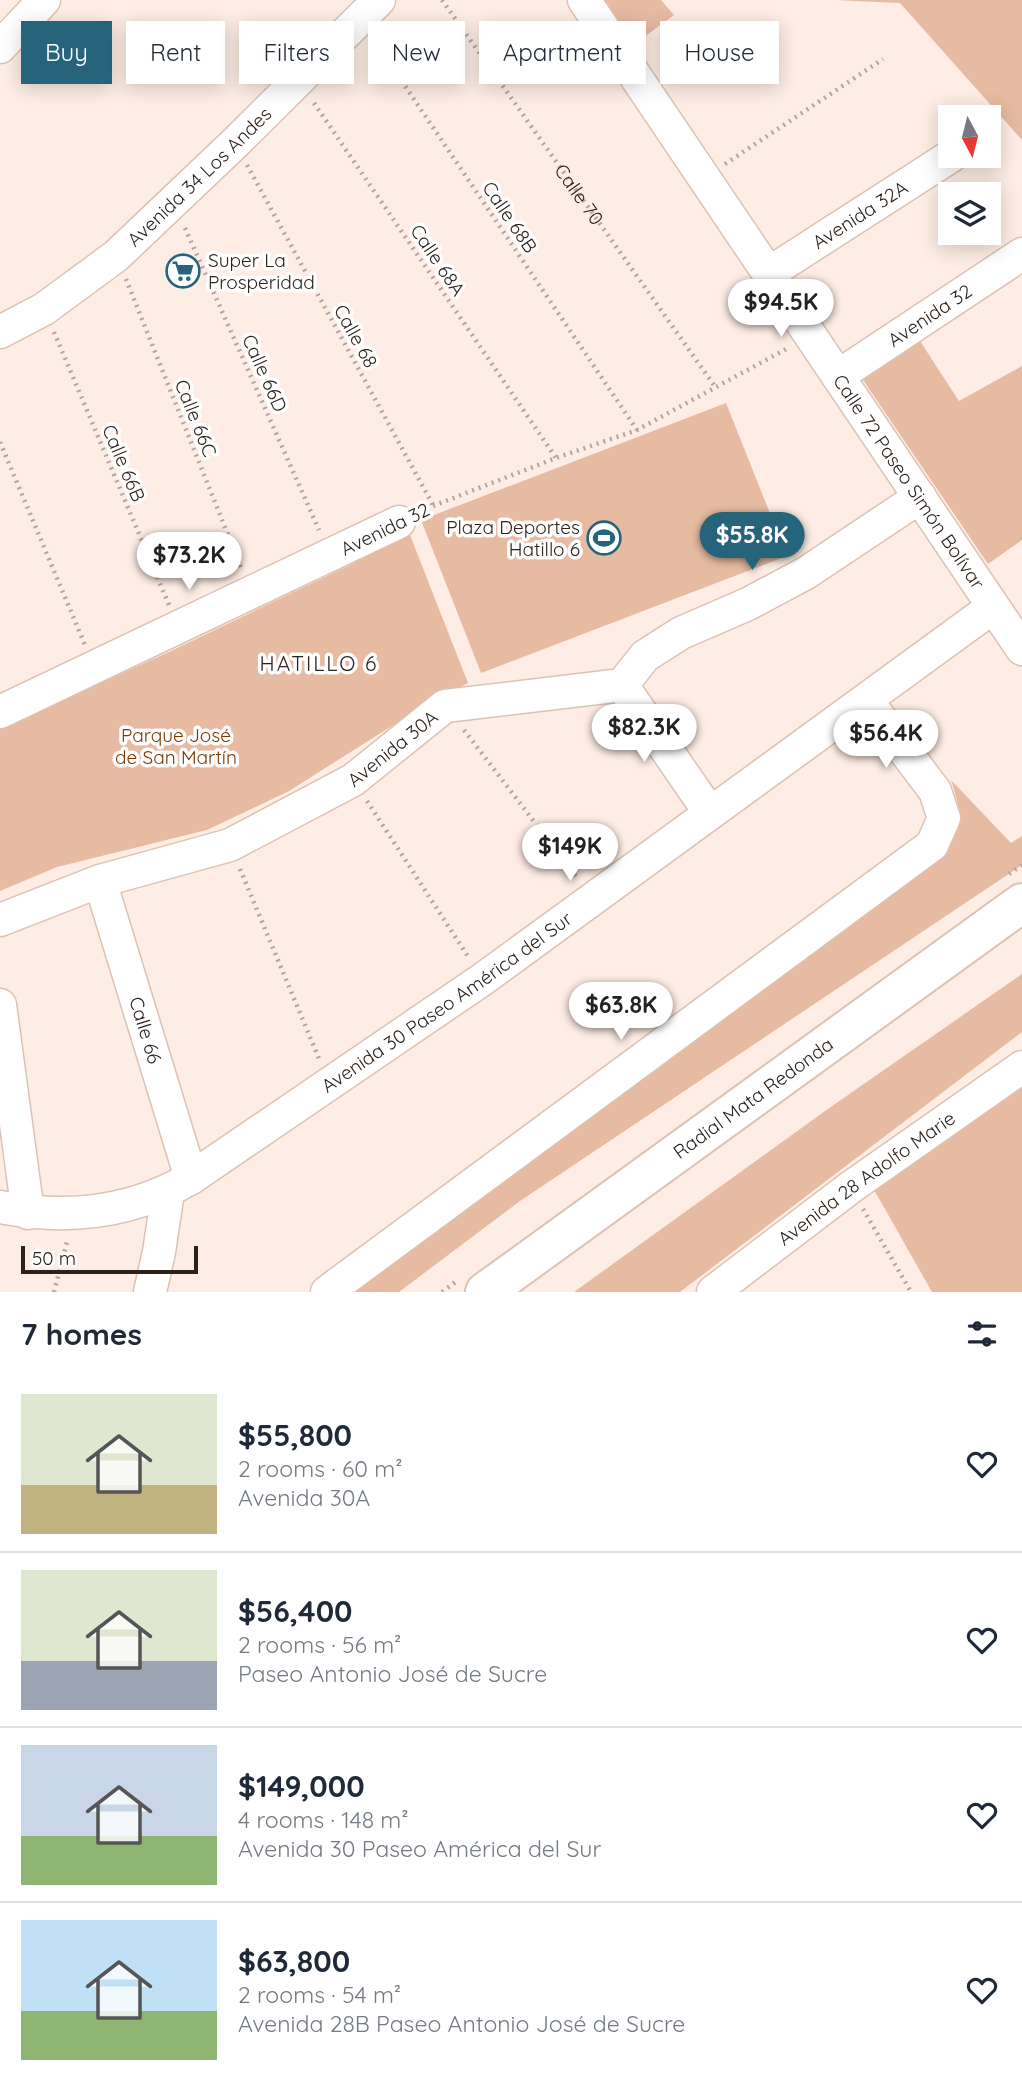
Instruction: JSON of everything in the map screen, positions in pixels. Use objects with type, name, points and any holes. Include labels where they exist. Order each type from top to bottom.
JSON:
[{"type":"main road","name":"Radial Mata Redonda","points":[[485,1292],[1022,903]]},
{"type":"street","points":[[0,47],[44,0]]},
{"type":"street","name":"Calle 72 Paseo Simón Bolívar","points":[[584,0],[1022,649]]},
{"type":"street","name":"Avenida 34 Los Andes","points":[[354,24],[369,10]]},
{"type":"street","name":"Avenida 34 Los Andes","points":[[0,332],[44,309],[116,256],[235,143],[292,84]]},
{"type":"street","name":"Avenida 32A","points":[[769,274],[938,164]]},
{"type":"street","name":"Avenida 32","points":[[838,376],[1022,254]]},
{"type":"street","points":[[710,813],[622,685],[645,656],[681,633],[748,604],[806,573],[919,497]]},
{"type":"street","name":"Avenida 32","points":[[0,712],[399,522]]},
{"type":"street","name":"Avenida 30 Paseo América del Sur","points":[[14,1210],[74,1214],[128,1207],[180,1185],[483,979],[993,607]]},
{"type":"street","name":"Avenida 30A","points":[[0,920],[100,881],[230,845],[353,780],[445,706],[622,685]]},
{"type":"street","points":[[327,1292],[932,845],[944,818],[934,791],[867,701]]},
{"type":"street","name":"Calle 66","points":[[100,881],[180,1185],[159,1252],[150,1292]]},
{"type":"street","points":[[0,1005],[14,1210]]},
{"type":"street","name":"Avenida 28 Adolfo Marie","points":[[713,1292],[851,1187],[1022,1067]]},
{"type":"path","name":"Calle 70","points":[[442,0],[716,388]]},
{"type":"path","name":"Calle 68B","points":[[369,10],[637,430]]},
{"type":"path","points":[[704,178],[883,59]]},
{"type":"path","name":"Calle 68A","points":[[300,84],[556,458]]},
{"type":"path","name":"Calle 68","points":[[235,143],[433,505]]},
{"type":"path","name":"Calle 66D","points":[[173,202],[331,555]]},
{"type":"path","name":"Calle 66C","points":[[116,256],[250,591]]},
{"type":"path","name":"Calle 66B","points":[[44,309],[178,627]]},
{"type":"path","name":"Avenida 32","points":[[399,522],[433,505],[637,430],[810,335]]},
{"type":"path","points":[[0,442],[95,668]]},
{"type":"path","points":[[445,706],[594,899]]},
{"type":"path","points":[[353,780],[483,979]]},
{"type":"path","points":[[230,845],[330,1084]]},
{"type":"path","points":[[851,1187],[911,1292]]},
{"type":"path","points":[[54,1292],[74,1214]]},
{"type":"green space","points":[[590,0],[661,0],[674,15],[666,21],[660,21],[660,25],[646,36],[646,21],[609,21]]},
{"type":"green space","points":[[835,0],[1022,0],[1022,140],[1001,116],[1001,105],[991,105],[900,3]]},
{"type":"green space","points":[[918,338],[959,401],[1022,366],[1022,540],[988,564],[863,380]]},
{"type":"green space","name":"Plaza Deportes Hatillo 6","points":[[726,403],[787,556],[481,673],[421,520]]},
{"type":"green space","name":"Parque José de San Martín","points":[[408,530],[468,683],[425,705],[289,791],[207,830],[57,867],[0,891],[0,725],[36,712],[171,651],[350,565]]},
{"type":"green space","points":[[951,780],[1011,843],[1022,836],[1022,865],[520,1201],[399,1292],[352,1292],[924,871],[946,850],[957,831],[959,810]]},
{"type":"green space","points":[[1022,974],[1022,1032],[680,1292],[574,1292],[825,1111]]},
{"type":"green space","points":[[1022,1078],[1022,1292],[932,1292],[873,1188]]},
{"type":"place","name":"Super La Prosperidad","points":[[183,271]]},
{"type":"place","name":"Plaza Deportes Hatillo 6","points":[[604,538]]},
{"type":"district","name":"HATILLO 6","points":[[319,664]]}]
